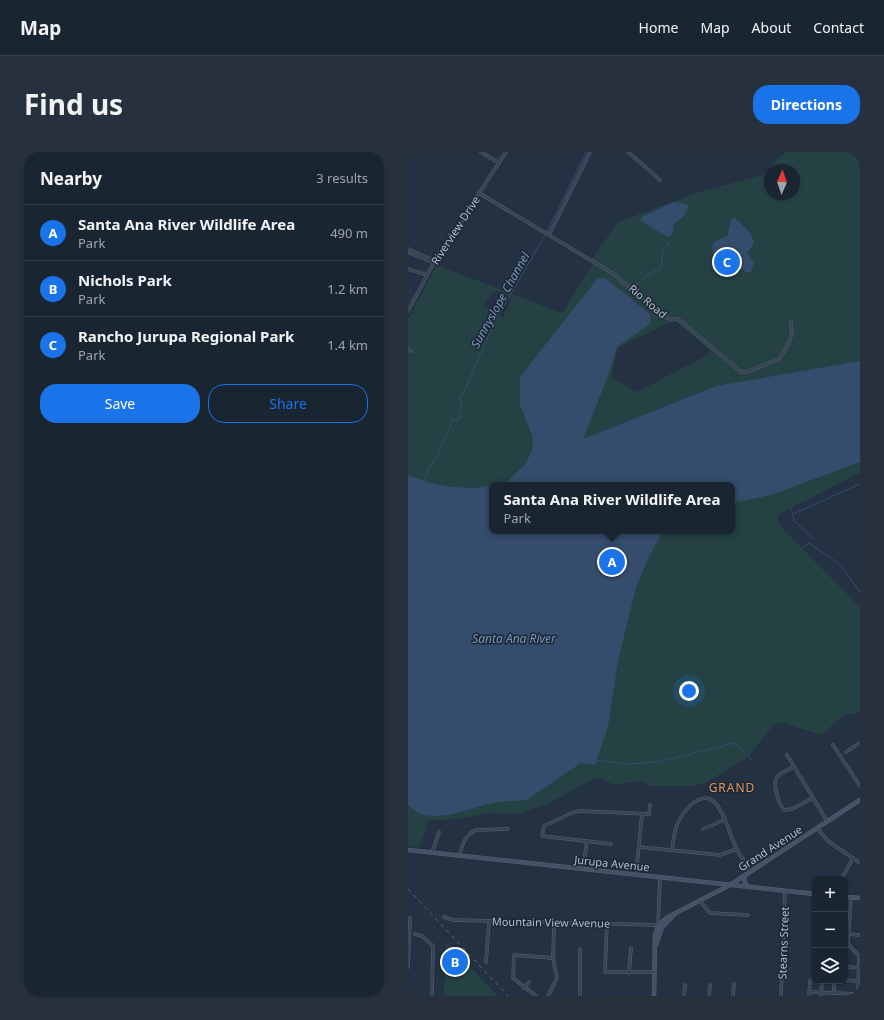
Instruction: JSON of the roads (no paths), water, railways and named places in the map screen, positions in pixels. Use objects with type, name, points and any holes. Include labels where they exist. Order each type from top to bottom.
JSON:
[{"type":"main road","name":"Grand Avenue","points":[[660,926],[666,918],[730,885],[860,800]]},
{"type":"main road","name":"Jurupa Avenue","points":[[408,850],[812,894]]},
{"type":"main road","points":[[745,875],[744,881],[748,887]]},
{"type":"main road","points":[[715,883],[717,892]]},
{"type":"main road","points":[[851,897],[860,898]]},
{"type":"main road","points":[[654,996],[655,936],[660,926]]},
{"type":"street","points":[[481,152],[499,163]]},
{"type":"street","name":"Riverview Drive","points":[[408,311],[434,262],[460,225],[506,152]]},
{"type":"street","points":[[547,234],[590,152]]},
{"type":"street","points":[[628,152],[660,180]]},
{"type":"street","name":"Rio Road","points":[[479,193],[621,279],[670,320],[678,319],[741,372],[747,372],[779,359],[789,342],[792,332],[791,322]]},
{"type":"street","points":[[408,251],[434,262]]},
{"type":"street","points":[[408,268],[427,275]]},
{"type":"street","points":[[846,752],[860,743]]},
{"type":"street","points":[[833,745],[860,786]]},
{"type":"street","points":[[787,755],[827,821]]},
{"type":"street","points":[[794,767],[778,776],[775,780],[780,805],[784,810],[792,809],[813,798]]},
{"type":"street","points":[[672,850],[676,823],[686,808],[696,800],[704,798],[713,800],[720,807],[736,849],[751,871]]},
{"type":"street","points":[[611,844],[542,836],[544,826],[574,812],[649,814],[650,805]]},
{"type":"street","points":[[636,875],[642,814]]},
{"type":"street","points":[[703,828],[724,820]]},
{"type":"street","points":[[817,828],[828,842],[860,863]]},
{"type":"street","points":[[459,856],[467,834],[471,831],[508,829]]},
{"type":"street","points":[[432,853],[439,832]]},
{"type":"street","points":[[583,869],[587,841]]},
{"type":"street","points":[[639,847],[720,855],[736,849]]},
{"type":"street","points":[[843,876],[853,858]]},
{"type":"street","points":[[660,877],[660,926]]},
{"type":"street","name":"Stearns Street","points":[[781,996],[785,891]]},
{"type":"street","points":[[810,981],[810,994],[834,993],[858,995],[858,954],[849,946],[848,934],[851,897]]},
{"type":"street","points":[[700,901],[710,913],[748,915]]},
{"type":"street","points":[[685,903],[688,908]]},
{"type":"street","points":[[408,967],[409,918]]},
{"type":"street","name":"Mountain View Avenue","points":[[444,918],[452,920],[607,923],[660,926]]},
{"type":"street","points":[[486,962],[489,921]]},
{"type":"street","points":[[548,996],[557,978],[553,958],[554,922]]},
{"type":"street","points":[[607,923],[605,972],[654,972]]},
{"type":"street","points":[[415,934],[422,936],[433,946],[432,996]]},
{"type":"street","points":[[848,934],[860,935]]},
{"type":"street","points":[[629,973],[630,948]]},
{"type":"street","points":[[580,949],[580,996]]},
{"type":"street","points":[[536,996],[513,978],[514,955],[553,958]]},
{"type":"street","points":[[848,967],[859,970]]},
{"type":"street","points":[[848,981],[859,983]]},
{"type":"street","points":[[524,988],[529,982]]},
{"type":"street","points":[[734,984],[734,996]]},
{"type":"street","points":[[821,994],[822,984]]},
{"type":"street","points":[[834,984],[834,993]]},
{"type":"street","points":[[684,996],[685,985]]},
{"type":"street","points":[[709,996],[710,985]]},
{"type":"water","points":[[674,202],[687,204],[688,207],[684,216],[673,225],[674,231],[670,237],[662,234],[640,220],[644,216]]},
{"type":"water","points":[[733,218],[743,225],[750,233],[754,242],[747,253],[754,263],[751,272],[746,272],[732,263],[719,260],[715,258],[713,254],[712,249],[714,242],[728,235],[731,220]]},
{"type":"water","points":[[605,278],[650,314],[650,324],[617,347],[608,376],[583,439],[716,386],[860,361],[860,462],[771,495],[735,502],[735,482],[506,482],[526,464],[533,447],[532,435],[520,405],[520,377],[597,279]]},
{"type":"water","name":"Santa Ana River","points":[[408,475],[427,482],[461,488],[489,486],[489,534],[661,534],[636,587],[618,661],[608,727],[595,765],[581,763],[528,799],[504,801],[443,816],[422,814],[415,811],[408,805]]},
{"type":"waterway","name":"Sunnyslope Channel","points":[[547,232],[586,152]]},
{"type":"waterway","name":"Sunnyslope Channel","points":[[424,482],[429,467],[437,457],[453,419],[457,420],[460,418],[460,410],[462,405],[460,396],[463,394],[493,325],[545,235]]},
{"type":"waterway","points":[[635,287],[646,276],[661,267],[663,249],[669,244],[667,241]]},
{"type":"waterway","points":[[625,296],[631,291]]},
{"type":"waterway","points":[[790,508],[793,514],[860,484]]},
{"type":"waterway","points":[[793,515],[794,521],[814,539]]},
{"type":"waterway","points":[[802,548],[809,543],[842,566]]},
{"type":"waterway","points":[[842,567],[860,592]]},
{"type":"waterway","points":[[595,760],[626,764],[658,762],[734,743],[746,753]]},
{"type":"waterway","points":[[748,755],[752,761]]},
{"type":"railway","points":[[408,889],[508,996]]},
{"type":"place","name":"Rancho Jurupa Regional Park","points":[[727,262]]},
{"type":"place","name":"Santa Ana River Wildlife Area","points":[[612,562]]},
{"type":"place","name":"Nichols Park","points":[[455,962]]},
{"type":"district","name":"GRAND","points":[[732,787]]}]
